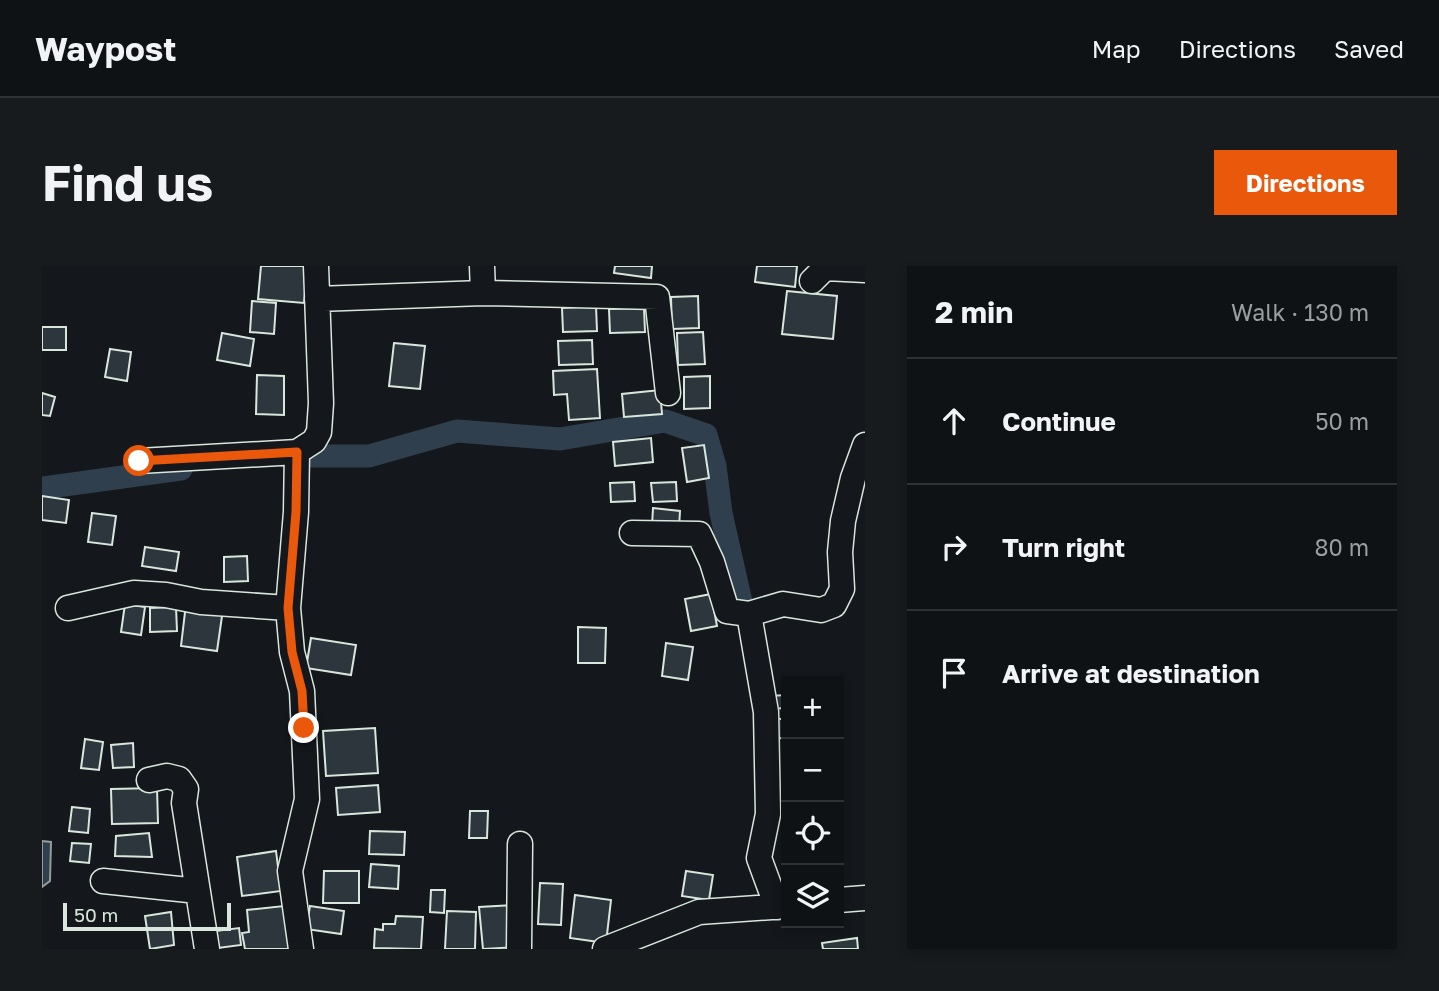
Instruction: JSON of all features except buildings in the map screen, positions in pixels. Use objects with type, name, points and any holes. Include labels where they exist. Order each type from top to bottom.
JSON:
[{"type":"street","points":[[139,461],[297,457],[314,441],[319,432],[321,403],[316,266]]},
{"type":"street","points":[[482,266],[483,293]]},
{"type":"street","points":[[812,281],[825,268],[865,270]]},
{"type":"street","points":[[317,299],[483,293],[657,297],[668,393]]},
{"type":"street","points":[[632,533],[699,534],[712,562],[727,611],[749,614],[783,604],[821,610],[834,605],[842,589],[840,552],[843,521],[859,482],[865,445]]},
{"type":"street","points":[[297,457],[296,512],[288,608],[292,652],[302,691],[307,799],[290,871],[301,949]]},
{"type":"street","points":[[68,608],[134,593],[201,602],[288,608]]},
{"type":"street","points":[[749,614],[766,712],[768,814],[759,858],[781,904]]},
{"type":"street","points":[[149,780],[167,776],[178,779],[186,789],[184,803],[207,949]]},
{"type":"street","points":[[519,949],[520,844]]},
{"type":"street","points":[[103,881],[198,891]]},
{"type":"street","points":[[844,900],[865,898]]},
{"type":"street","points":[[610,948],[699,912],[781,906]]},
{"type":"water","points":[[42,841],[51,842],[50,881],[42,887]]},
{"type":"waterway","points":[[285,456],[369,456],[457,431],[560,439],[665,421],[706,435],[715,466],[721,513],[741,602]]},
{"type":"waterway","points":[[42,488],[181,469]]},
{"type":"route","points":[[139,461],[297,452],[296,512],[288,608],[292,652],[302,691],[304,728]]}]
